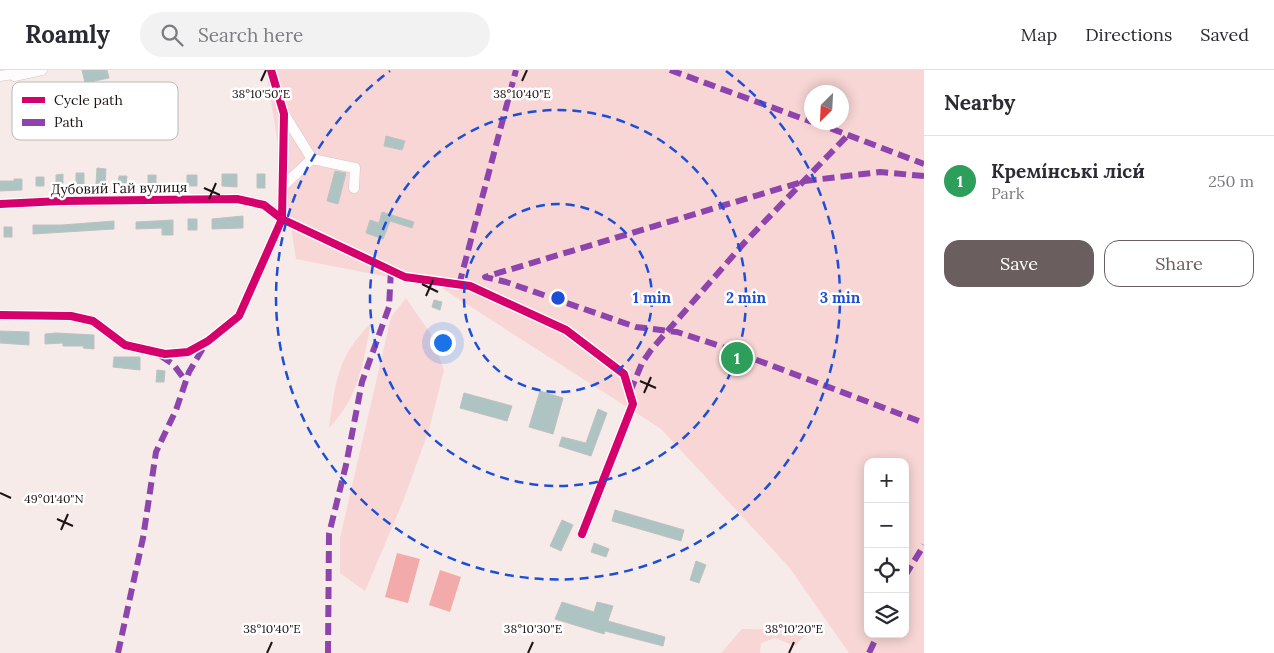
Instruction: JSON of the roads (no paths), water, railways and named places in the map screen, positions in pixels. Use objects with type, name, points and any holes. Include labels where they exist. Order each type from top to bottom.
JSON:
[{"type":"street","points":[[0,76],[13,72],[14,76],[42,70]]},
{"type":"street","points":[[0,315],[70,316],[93,321],[125,345],[165,354],[188,352],[208,341],[239,316],[282,219],[284,114],[272,70]]},
{"type":"street","points":[[284,114],[312,159]]},
{"type":"street","points":[[283,186],[312,159]]},
{"type":"street","points":[[312,159],[348,164],[355,168],[354,188]]},
{"type":"street","name":"Дубовий Гай вулиця","points":[[0,204],[61,201],[237,199],[264,205],[282,219],[405,277],[470,286],[566,330],[624,374],[633,404],[582,534]]},
{"type":"place","name":"Кремі́нські ліси́","points":[[737,358]]}]
